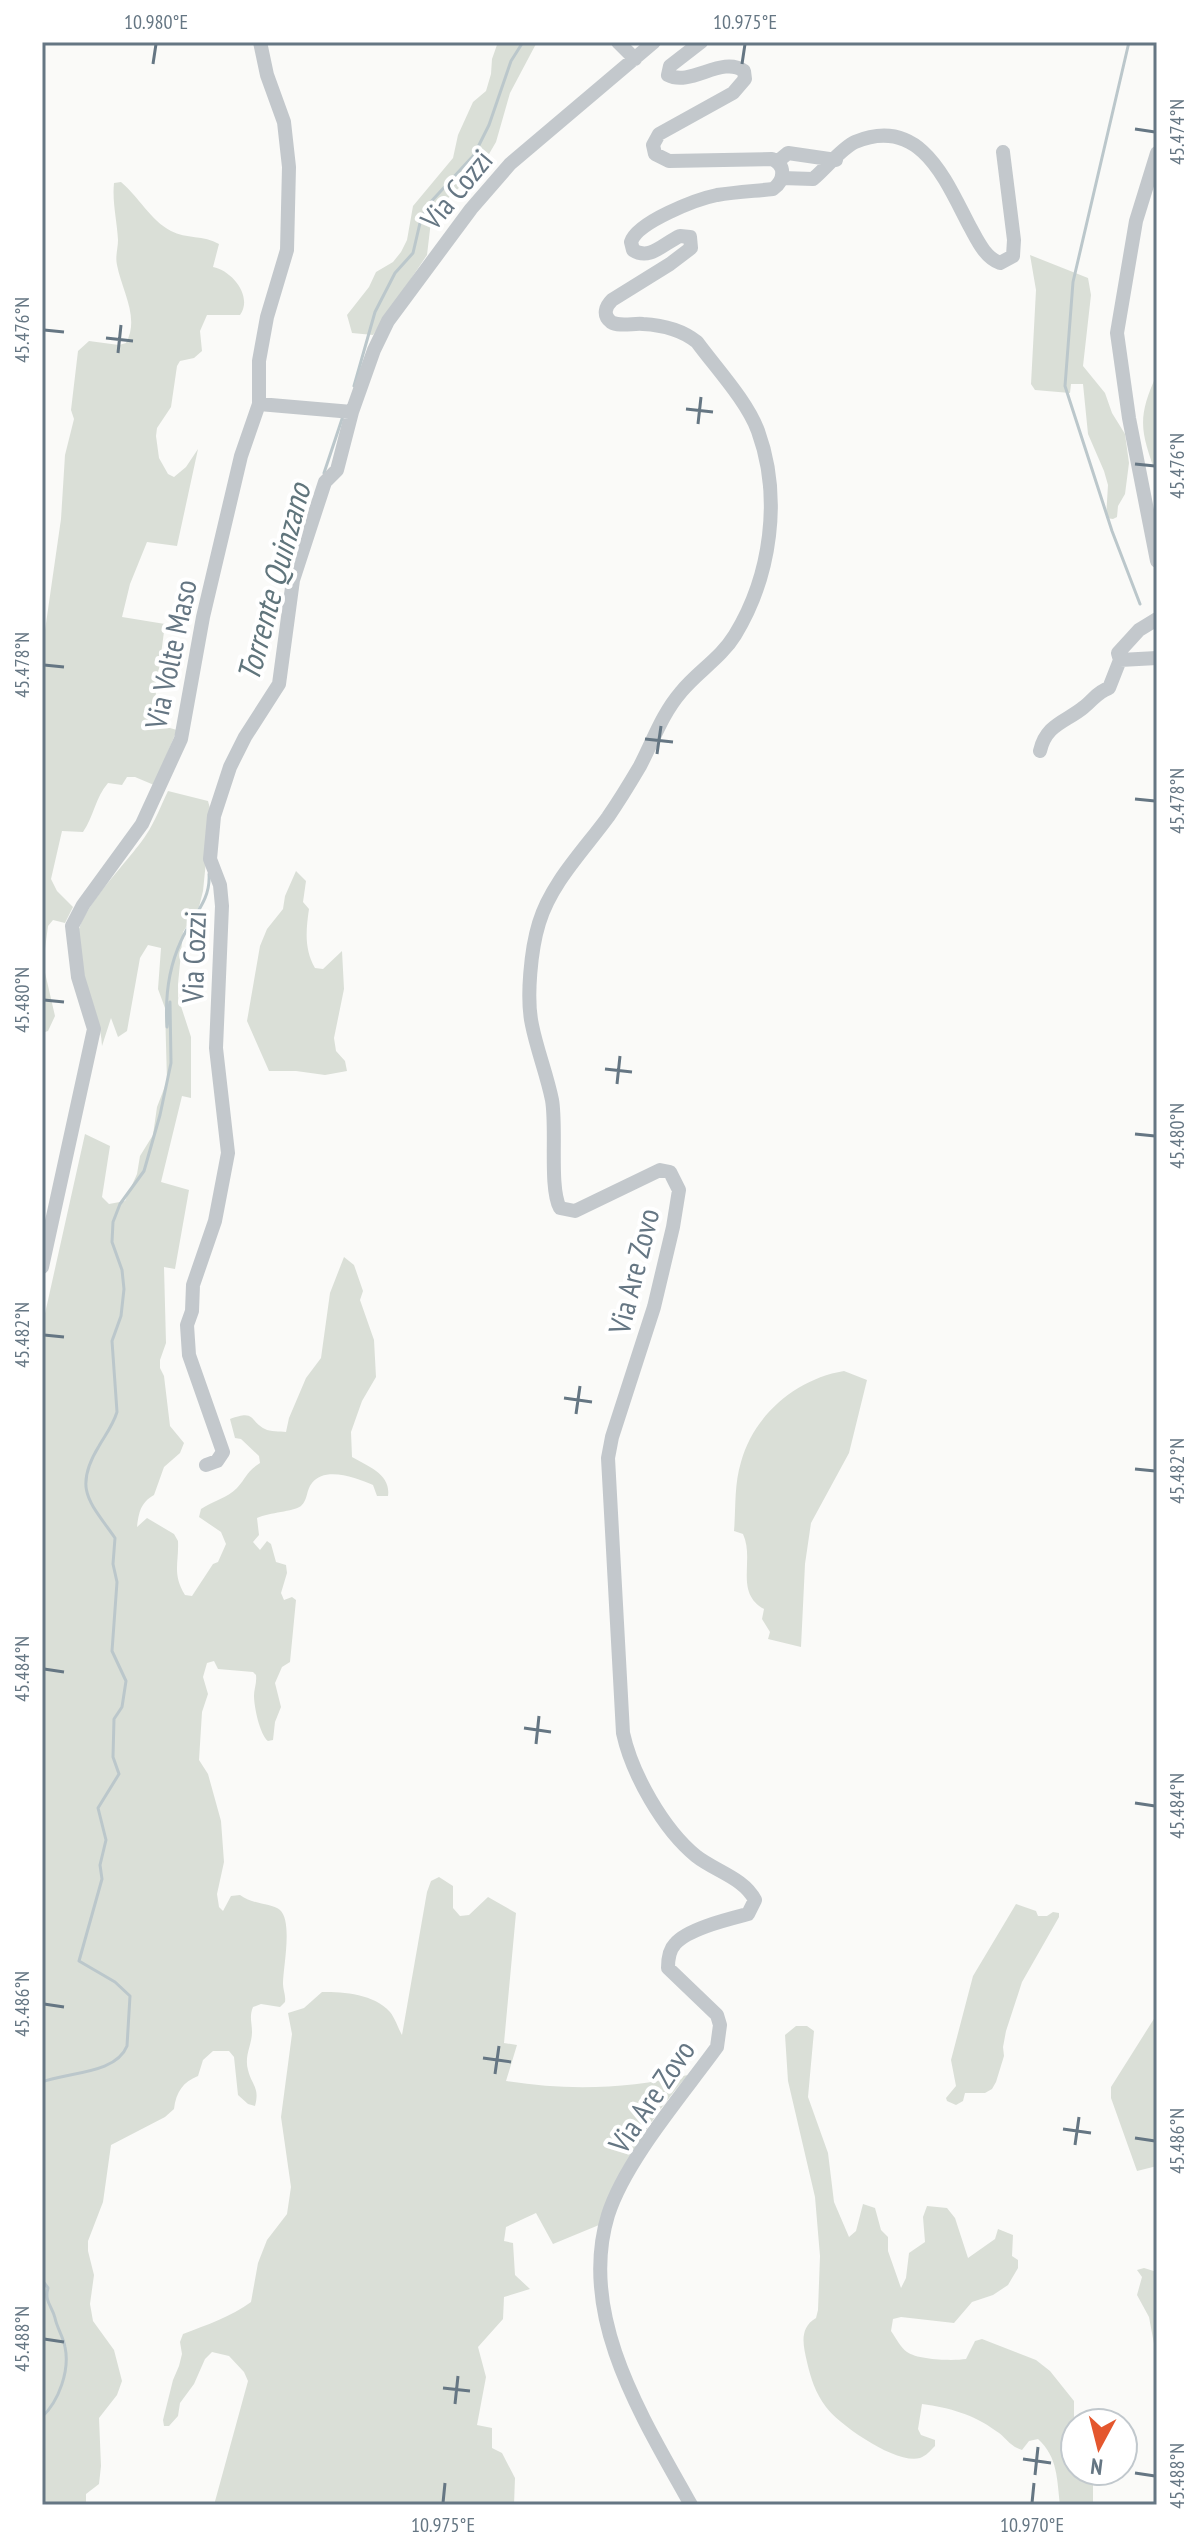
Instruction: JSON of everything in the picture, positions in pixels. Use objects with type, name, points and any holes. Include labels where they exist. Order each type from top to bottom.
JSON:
[{"type":"street","points":[[260,42],[267,75],[284,122],[289,167],[287,250],[267,317],[259,361],[259,404],[347,412]]},
{"type":"street","points":[[618,42],[635,59]]},
{"type":"street","name":"Via Cozzi","points":[[206,1465],[217,1461],[223,1452],[189,1355],[187,1325],[192,1311],[193,1285],[215,1221],[228,1153],[216,1048],[222,906],[220,885],[210,859],[209,841],[214,816],[230,767],[279,684],[293,580],[325,482],[337,470],[347,412],[388,321],[471,209],[510,164],[654,42]]},
{"type":"street","points":[[701,42],[670,66],[668,75],[682,77],[734,66],[744,71],[745,79],[733,93],[661,132],[653,145],[655,154],[669,161],[760,159],[777,162],[783,170],[782,178]]},
{"type":"street","name":"Via Are Zovo","points":[[691,2505],[656,2442],[617,2359],[599,2285],[602,2250],[608,2215],[631,2167],[717,2047],[720,2025],[717,2015],[668,1968],[673,1944],[725,1920],[748,1914],[755,1900],[744,1885],[695,1855],[679,1839],[641,1786],[627,1755],[623,1733],[608,1458],[654,1307],[678,1202],[678,1185],[670,1172],[660,1170],[575,1211],[560,1208],[555,1185],[553,1106],[531,1021],[531,972],[539,922],[550,897],[611,813],[640,766],[659,724],[681,691],[714,661],[734,636],[752,597],[770,536],[771,516],[765,462],[757,430],[737,396],[697,342],[689,336],[650,324],[613,323],[606,306],[691,248],[692,239],[680,236],[648,254],[633,250],[631,242],[638,230],[656,219],[714,196],[773,189],[782,178],[813,179],[852,143],[891,136],[909,141],[927,154],[942,172],[980,245],[993,260],[1000,263],[1013,256],[1014,240],[1003,152]]},
{"type":"street","points":[[777,162],[788,153],[836,160]]},
{"type":"street","points":[[1157,153],[1136,221],[1117,333],[1129,418],[1157,561]]},
{"type":"street","name":"Via Volte Maso","points":[[42,1267],[94,1029],[78,977],[72,926],[83,905],[142,824],[181,739],[203,617],[244,444],[259,404]]},
{"type":"street","points":[[1040,751],[1054,726],[1080,710],[1099,691],[1109,688],[1120,660],[1118,653],[1126,642],[1157,619]]},
{"type":"street","points":[[1120,660],[1157,658]]},
{"type":"shaded area","points":[[498,42],[537,42],[510,93],[496,142],[482,166],[434,215],[427,255],[373,335],[352,333],[347,315],[369,287],[376,272],[393,262],[401,252],[407,240],[413,206],[453,158],[458,135],[473,102],[486,91]]},
{"type":"shaded area","points":[[121,182],[164,226],[177,233],[219,244],[213,267],[234,279],[244,300],[240,315],[207,315],[200,331],[202,351],[194,358],[180,361],[177,366],[171,407],[157,428],[159,458],[168,474],[174,477],[186,467],[198,449],[177,546],[147,542],[130,584],[122,617],[165,624],[152,723],[177,730],[154,785],[135,777],[127,777],[122,785],[108,783],[83,832],[62,831],[51,879],[57,891],[73,907],[65,923],[53,920],[48,926],[43,964],[55,1016],[48,1031],[42,1033],[42,651],[61,519],[65,455],[74,419],[71,410],[78,351],[89,341],[126,343],[130,334],[131,314],[116,262],[118,240],[114,183]]},
{"type":"shaded area","points":[[1030,255],[1088,278],[1091,295],[1083,366],[1105,393],[1112,413],[1125,434],[1129,463],[1125,494],[1118,506],[1117,517],[1113,519],[1106,518],[1108,485],[1088,434],[1083,384],[1071,384],[1070,393],[1035,390],[1031,384],[1036,290]]},
{"type":"shaded area","points":[[1157,374],[1157,477],[1143,426],[1146,403]]},
{"type":"shaded area","points":[[168,791],[208,801],[211,812],[203,891],[199,907],[183,932],[178,984],[178,997],[191,1037],[191,1098],[182,1096],[161,1182],[189,1190],[175,1269],[164,1267],[166,1343],[160,1360],[170,1426],[184,1443],[180,1453],[164,1467],[154,1495],[141,1509],[137,1527],[147,1518],[174,1534],[178,1541],[179,1581],[185,1595],[192,1596],[213,1564],[218,1562],[226,1544],[221,1532],[199,1517],[201,1509],[233,1491],[260,1463],[259,1456],[241,1439],[235,1438],[230,1419],[244,1415],[267,1430],[286,1432],[306,1378],[321,1358],[330,1293],[344,1257],[354,1265],[363,1291],[360,1300],[374,1340],[376,1377],[362,1401],[351,1432],[352,1457],[383,1477],[388,1496],[377,1496],[373,1485],[359,1479],[325,1475],[312,1483],[301,1506],[257,1518],[259,1535],[253,1542],[260,1550],[267,1541],[271,1544],[276,1562],[286,1565],[281,1593],[284,1600],[292,1597],[296,1600],[290,1662],[282,1667],[275,1683],[281,1707],[273,1740],[265,1738],[258,1720],[254,1696],[256,1675],[253,1672],[218,1669],[214,1661],[207,1663],[203,1677],[208,1694],[202,1712],[199,1760],[208,1774],[221,1821],[224,1862],[217,1894],[219,1907],[223,1911],[231,1896],[240,1895],[280,1910],[287,1934],[283,1984],[285,2002],[280,2007],[261,2004],[253,2007],[247,2065],[256,2090],[255,2106],[238,2095],[234,2057],[229,2051],[213,2051],[203,2060],[198,2076],[181,2088],[174,2109],[165,2117],[111,2145],[103,2202],[88,2241],[94,2275],[90,2304],[93,2321],[114,2350],[122,2381],[117,2395],[99,2418],[99,2484],[86,2494],[86,2505],[42,2505],[42,1327],[85,1134],[110,1146],[102,1197],[109,1204],[125,1201],[137,1174],[140,1156],[153,1135],[157,1107],[167,1081],[165,1008],[158,989],[161,948],[148,945],[140,958],[127,1031],[118,1037],[111,1018],[102,1046],[81,965],[78,937],[86,913],[146,835]]},
{"type":"shaded area","points":[[296,871],[306,881],[303,902],[309,909],[307,947],[315,968],[323,969],[342,951],[344,989],[334,1038],[336,1051],[345,1061],[347,1071],[325,1075],[269,1071],[247,1021],[260,946],[267,929],[283,909]]},
{"type":"shaded area","points":[[844,1371],[867,1380],[849,1453],[811,1523],[805,1564],[801,1647],[768,1639],[770,1632],[762,1619],[764,1609],[750,1594],[746,1544],[743,1534],[734,1531],[737,1479],[747,1445],[779,1402],[809,1382]]},
{"type":"shaded area","points":[[439,1877],[453,1886],[453,1908],[460,1916],[469,1915],[488,1897],[516,1913],[504,2043],[517,2045],[506,2081],[597,2087],[688,2075],[636,2146],[615,2185],[599,2225],[553,2244],[536,2213],[506,2227],[504,2241],[513,2243],[515,2275],[530,2289],[504,2297],[503,2319],[478,2347],[486,2377],[477,2425],[492,2428],[492,2448],[502,2453],[515,2478],[514,2505],[214,2505],[248,2381],[244,2372],[229,2356],[212,2352],[180,2403],[178,2416],[169,2426],[164,2426],[163,2420],[182,2354],[180,2342],[183,2334],[227,2316],[251,2302],[258,2263],[267,2240],[287,2214],[291,2187],[281,2117],[292,2034],[288,2013],[304,2008],[322,1992],[359,1995],[376,2001],[392,2014],[402,2035],[427,1892],[431,1881]]},
{"type":"shaded area","points":[[1016,1904],[1036,1911],[1038,1916],[1053,1912],[1059,1913],[1059,1917],[1022,1982],[1006,2031],[1004,2056],[996,2082],[985,2093],[965,2093],[963,2101],[956,2105],[946,2098],[956,2086],[951,2060],[973,1976]]},
{"type":"shaded area","points":[[1157,2014],[1157,2166],[1137,2171],[1111,2098],[1111,2087]]},
{"type":"shaded area","points":[[796,2026],[807,2026],[814,2031],[808,2097],[828,2153],[834,2202],[849,2237],[856,2231],[863,2204],[875,2208],[881,2230],[888,2237],[888,2251],[901,2288],[906,2278],[909,2253],[925,2242],[923,2217],[927,2206],[947,2208],[955,2218],[968,2258],[995,2239],[998,2229],[1013,2235],[1012,2256],[1018,2260],[1018,2268],[1008,2285],[993,2295],[972,2302],[954,2323],[901,2317],[893,2319],[891,2331],[905,2350],[919,2357],[966,2359],[975,2341],[982,2339],[1036,2360],[1050,2371],[1074,2401],[1074,2407],[1059,2407],[1059,2487],[1093,2487],[1093,2505],[1060,2505],[1053,2461],[1038,2439],[1029,2441],[1022,2450],[970,2416],[922,2404],[918,2429],[921,2435],[935,2440],[935,2446],[922,2457],[910,2459],[884,2450],[855,2433],[822,2401],[812,2380],[804,2343],[807,2327],[816,2318],[818,2310],[820,2256],[815,2197],[788,2081],[785,2035]]},
{"type":"shaded area","points":[[1144,2268],[1157,2272],[1157,2360],[1149,2317],[1137,2295],[1142,2277],[1137,2270]]},
{"type":"waterway","name":"Torrente Quinzano","points":[[354,386],[375,312],[395,273],[413,253],[427,206],[474,155],[489,125],[511,61],[523,42]]},
{"type":"waterway","points":[[1129,42],[1073,282],[1065,386],[1112,531],[1140,604]]},
{"type":"waterway","name":"Torrente Quinzano","points":[[324,473],[343,416]]},
{"type":"waterway","name":"Torrente Quinzano","points":[[42,2082],[102,2067],[113,2062],[127,2046],[130,1996],[115,1982],[79,1961],[102,1879],[100,1865],[106,1840],[98,1808],[119,1774],[113,1757],[114,1719],[122,1707],[126,1681],[112,1651],[117,1582],[113,1564],[115,1538],[92,1505],[86,1485],[91,1461],[117,1412],[112,1341],[121,1316],[124,1289],[122,1270],[112,1242],[113,1222],[120,1204],[144,1171],[160,1115],[171,1063],[170,1002],[167,1027],[166,1016],[170,973],[185,932],[204,901],[209,874]]},
{"type":"waterway","name":"Torrente Quinzano","points":[[42,2280],[48,2288],[48,2300],[66,2356],[62,2385],[42,2417]]}]
